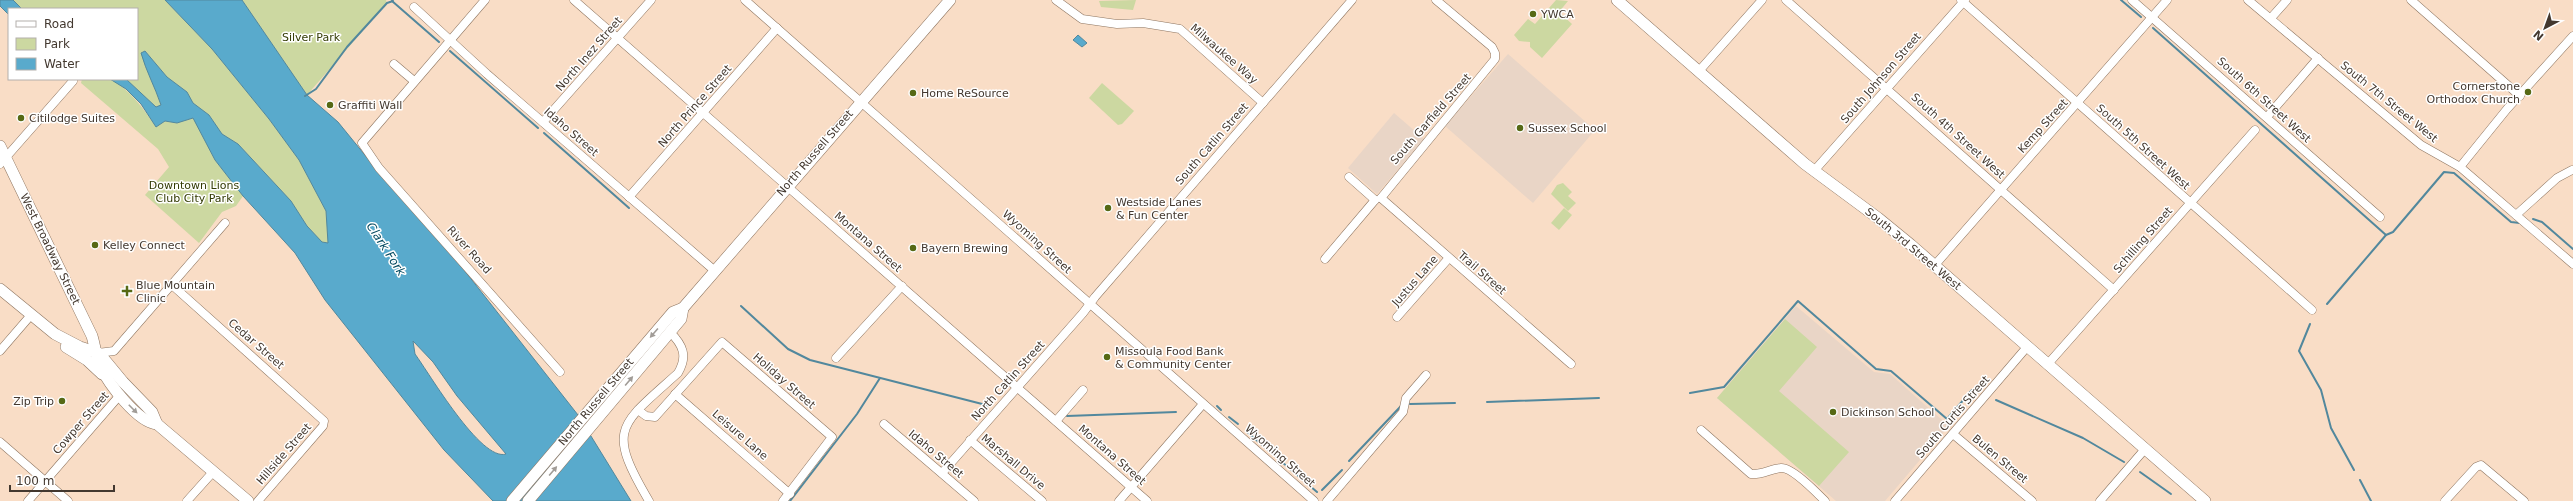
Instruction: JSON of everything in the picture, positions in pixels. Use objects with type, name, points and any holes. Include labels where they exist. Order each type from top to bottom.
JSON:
[{"type":"main road","name":"North Russell Street","points":[[512,501],[673,312],[683,308],[861,100],[950,0]]},
{"type":"main road","name":"South 3rd Street West","points":[[1617,0],[1814,171],[1878,218],[2144,450],[2205,501]]},
{"type":"main road","name":"West Broadway Street","points":[[0,146],[3,161],[80,311],[98,353],[101,367],[117,391],[147,421],[157,424],[248,501]]},
{"type":"main road","points":[[0,289],[68,349],[94,366],[117,391]]},
{"type":"main road","name":"North Russell Street","points":[[528,501],[681,319],[683,308]]},
{"type":"main road","points":[[46,328],[69,342],[98,353]]},
{"type":"main road","name":"West Broadway Street","points":[[98,353],[152,412],[157,424]]},
{"type":"street","points":[[394,64],[414,81],[451,41],[485,0]]},
{"type":"street","name":"Montana Street","points":[[574,0],[786,187],[902,286],[1147,501]]},
{"type":"street","name":"North Inez Street","points":[[543,122],[651,0]]},
{"type":"street","name":"Wyoming Street","points":[[745,0],[861,100],[1314,501]]},
{"type":"street","name":"Milwaukee Way","points":[[1056,0],[1082,19],[1117,24],[1143,23],[1180,29],[1263,103]]},
{"type":"street","name":"South Catlin Street","points":[[1090,304],[1352,0]]},
{"type":"street","name":"South Garfield Street","points":[[1325,259],[1493,63],[1495,53],[1492,47],[1436,0]]},
{"type":"street","points":[[1699,71],[1762,0]]},
{"type":"street","name":"South 4th Street West","points":[[1786,0],[2114,290]]},
{"type":"street","name":"South 6th Street West","points":[[2132,0],[2380,217]]},
{"type":"street","name":"Kemp Street","points":[[1934,266],[2167,0]]},
{"type":"street","name":"South 7th Street West","points":[[2248,0],[2421,144],[2460,167],[2573,264]]},
{"type":"street","points":[[2270,18],[2287,0]]},
{"type":"street","points":[[2411,0],[2520,96]]},
{"type":"street","name":"South Johnson Street","points":[[1814,171],[1888,89],[1963,1]]},
{"type":"street","name":"South 5th Street West","points":[[1963,1],[2077,104],[2312,310]]},
{"type":"street","name":"Idaho Street","points":[[414,7],[543,122],[715,271]]},
{"type":"street","name":"North Prince Street","points":[[629,197],[777,28]]},
{"type":"street","points":[[2460,167],[2573,36]]},
{"type":"street","points":[[2267,117],[2318,58]]},
{"type":"street","points":[[3,161],[73,81]]},
{"type":"street","name":"River Road","points":[[414,81],[362,143],[379,168],[560,372]]},
{"type":"street","name":"Schilling Street","points":[[2047,365],[2255,130]]},
{"type":"street","points":[[2516,215],[2557,178],[2572,170]]},
{"type":"street","name":"Trail Street","points":[[1349,177],[1378,199],[1571,364]]},
{"type":"street","points":[[98,353],[114,351],[225,223]]},
{"type":"street","name":"Justus Lane","points":[[1397,317],[1448,259]]},
{"type":"street","name":"Cedar Street","points":[[172,285],[324,421]]},
{"type":"street","points":[[836,358],[902,286]]},
{"type":"street","name":"North Catlin Street","points":[[942,473],[1090,304]]},
{"type":"street","points":[[0,351],[31,315]]},
{"type":"street","points":[[649,501],[630,468],[622,440],[624,429],[638,410],[678,373],[683,364],[684,353],[681,344],[670,332]]},
{"type":"street","name":"Holiday Street","points":[[675,394],[722,342],[832,437],[790,494]]},
{"type":"street","name":"South Curtis Street","points":[[1895,501],[2027,347]]},
{"type":"street","points":[[1327,501],[1403,412],[1407,397],[1426,375]]},
{"type":"street","points":[[1056,421],[1083,390]]},
{"type":"street","name":"Cowper Street","points":[[28,501],[117,391]]},
{"type":"street","points":[[638,410],[646,416],[655,417],[675,394]]},
{"type":"street","name":"Leisure Lane","points":[[675,394],[790,494]]},
{"type":"street","points":[[1119,501],[1203,404]]},
{"type":"street","name":"Hillside Street","points":[[258,501],[323,426],[324,421]]},
{"type":"street","name":"Idaho Street","points":[[884,424],[974,501]]},
{"type":"street","points":[[1701,430],[1751,474],[1758,474],[1783,468],[1790,470],[1825,501]]},
{"type":"street","name":"Bulen Street","points":[[1953,434],[2032,501]]},
{"type":"street","name":"Marshall Drive","points":[[970,440],[1042,501]]},
{"type":"street","points":[[0,442],[68,501]]},
{"type":"street","points":[[2100,501],[2144,450]]},
{"type":"street","points":[[2446,501],[2476,467],[2481,465],[2524,501]]},
{"type":"street","points":[[187,501],[213,472]]},
{"type":"street","points":[[783,501],[790,494]]},
{"type":"shaded area","name":"Sussex School","points":[[1508,54],[1595,130],[1533,203],[1445,126]]},
{"type":"shaded area","points":[[1394,113],[1424,139],[1377,194],[1348,168]]},
{"type":"shaded area","name":"Dickinson School","points":[[1796,306],[1874,372],[1890,374],[1949,426],[1885,501],[1836,501],[1717,398]]},
{"type":"green space","points":[[13,0],[165,0],[212,49],[269,119],[299,160],[326,211],[329,243],[322,242],[307,226],[291,201],[238,144],[222,134],[209,115],[193,103],[187,92],[167,77],[145,51],[142,53],[144,60],[161,105],[156,107],[127,80],[138,80],[138,8],[21,8]]},
{"type":"green space","name":"Silver Park","points":[[242,0],[386,0],[387,3],[307,95]]},
{"type":"green space","points":[[1136,0],[1133,10],[1101,7],[1099,1]]},
{"type":"green space","points":[[1556,0],[1568,1],[1559,12],[1572,24],[1542,58],[1530,47],[1530,42],[1519,41],[1514,35],[1528,19],[1535,24]]},
{"type":"green space","name":"Downtown Lions Club City Park","points":[[82,80],[113,80],[118,83],[136,100],[156,127],[165,121],[177,123],[193,118],[215,160],[243,196],[236,206],[222,212],[199,243],[145,195],[169,167],[158,149],[81,83]]},
{"type":"green space","points":[[1102,83],[1134,111],[1122,124],[1118,125],[1089,98]]},
{"type":"green space","points":[[1563,183],[1572,192],[1568,196],[1576,203],[1568,211],[1551,194],[1557,185]]},
{"type":"green space","points":[[1564,208],[1572,215],[1559,230],[1551,223]]},
{"type":"green space","points":[[1785,319],[1817,347],[1779,391],[1849,452],[1819,486],[1717,398]]},
{"type":"water","points":[[0,0],[13,0],[21,8],[8,8],[8,14],[0,6]]},
{"type":"water","name":"Clark Fork","points":[[165,0],[242,0],[307,95],[338,122],[386,181],[457,261],[578,415],[631,501],[493,501],[444,450],[325,300],[295,253],[243,196],[215,160],[193,118],[177,123],[165,121],[156,127],[141,104],[126,89],[112,80],[127,80],[156,107],[161,105],[141,53],[145,51],[167,77],[187,92],[193,103],[209,115],[222,134],[238,144],[291,201],[307,226],[322,242],[328,243],[326,211],[299,160],[269,119],[212,49]],"holes":[[[413,341],[433,362],[457,396],[506,454],[495,453],[483,444],[456,414],[415,354]]]},
{"type":"water","points":[[1078,35],[1087,43],[1082,47],[1073,40]]},
{"type":"waterway","points":[[2121,0],[2141,17]]},
{"type":"waterway","points":[[392,1],[439,42]]},
{"type":"waterway","points":[[305,96],[316,89],[347,47],[387,3],[393,1]]},
{"type":"waterway","points":[[2153,28],[2386,235],[2393,232],[2444,172],[2454,173],[2511,222],[2520,223]]},
{"type":"waterway","points":[[450,51],[538,128]]},
{"type":"waterway","points":[[544,133],[629,208]]},
{"type":"waterway","points":[[2533,219],[2542,222],[2573,249]]},
{"type":"waterway","points":[[2327,304],[2386,235]]},
{"type":"waterway","points":[[1690,393],[1724,387],[1798,301],[1876,369],[1891,371],[1947,419],[1972,390]]},
{"type":"waterway","points":[[741,306],[788,349],[810,360],[990,406]]},
{"type":"waterway","points":[[2310,324],[2299,351],[2321,390],[2331,428],[2354,470]]},
{"type":"waterway","points":[[790,501],[857,414],[880,378]]},
{"type":"waterway","points":[[1487,402],[1599,398]]},
{"type":"waterway","points":[[1996,400],[2083,438],[2124,462]]},
{"type":"waterway","points":[[1410,404],[1455,403]]},
{"type":"waterway","points":[[1217,406],[1221,410]]},
{"type":"waterway","points":[[1349,461],[1401,406]]},
{"type":"waterway","points":[[1067,416],[1176,412]]},
{"type":"waterway","points":[[1229,417],[1238,424]]},
{"type":"waterway","points":[[1247,432],[1317,492]]},
{"type":"waterway","points":[[1322,490],[1342,470]]},
{"type":"waterway","points":[[2140,472],[2171,494]]},
{"type":"waterway","points":[[2360,480],[2371,501]]},
{"type":"place","name":"YWCA","points":[[1533,14]]},
{"type":"place","name":"Cornerstone Orthodox Church","points":[[2528,92]]},
{"type":"place","name":"Home ReSource","points":[[913,93]]},
{"type":"place","name":"Graffiti Wall","points":[[330,105]]},
{"type":"place","name":"Citilodge Suites","points":[[21,118]]},
{"type":"place","name":"Sussex School","points":[[1520,128]]},
{"type":"place","name":"Westside Lanes & Fun Center","points":[[1108,208]]},
{"type":"place","name":"Kelley Connect","points":[[95,245]]},
{"type":"place","name":"Bayern Brewing","points":[[913,248]]},
{"type":"place","name":"Blue Mountain Clinic","points":[[127,291]]},
{"type":"place","name":"Missoula Food Bank & Community Center","points":[[1107,357]]},
{"type":"place","name":"Zip Trip","points":[[62,401]]},
{"type":"place","name":"Dickinson School","points":[[1833,412]]}]
